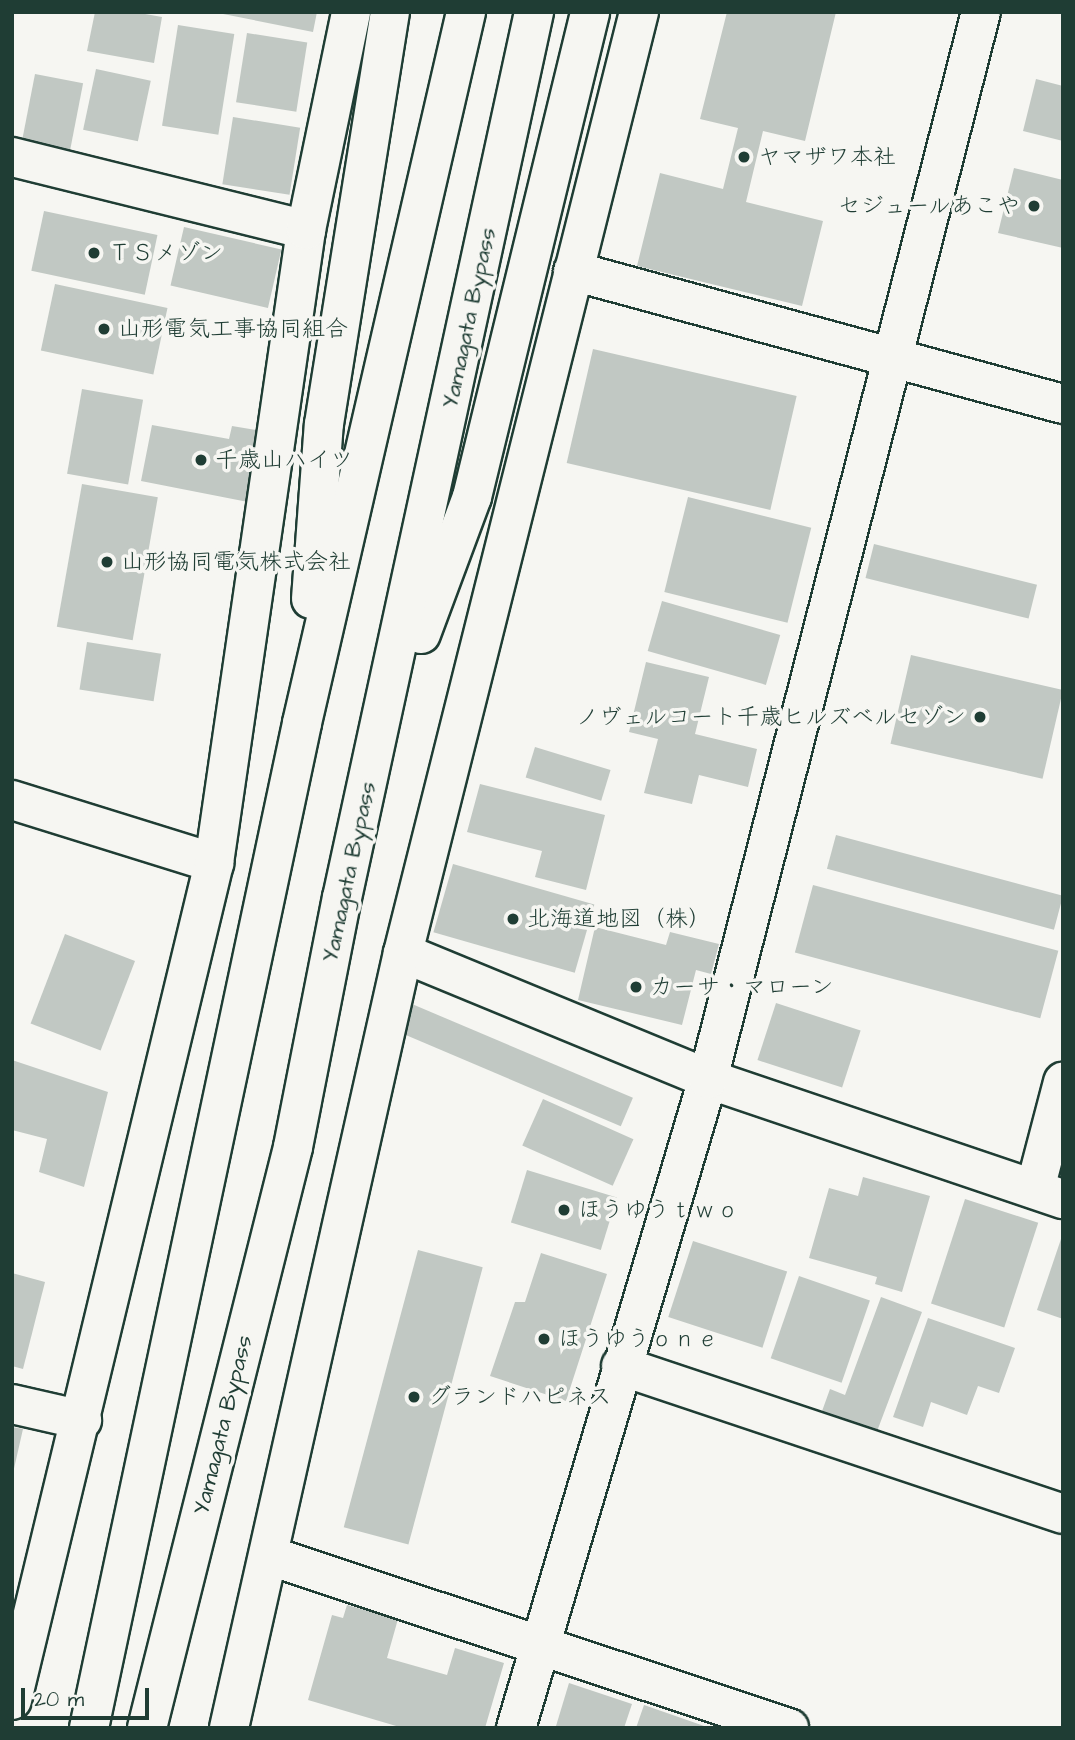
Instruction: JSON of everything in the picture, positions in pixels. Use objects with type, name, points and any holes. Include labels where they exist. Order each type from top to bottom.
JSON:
[{"type":"main road","points":[[12,1700],[82,1420],[214,863],[306,230],[351,12]]},
{"type":"main road","points":[[302,723],[324,424],[390,12]]},
{"type":"main road","points":[[90,1722],[302,723],[466,12]]},
{"type":"main road","name":"Yamagata Bypass","points":[[152,1716],[293,1147],[342,898],[534,12]]},
{"type":"main road","points":[[373,763],[472,497],[590,12]]},
{"type":"main road","points":[[229,1728],[270,1556],[403,953],[639,12]]},
{"type":"main road","points":[[516,1728],[708,1079],[981,12]]},
{"type":"main road","points":[[12,158],[306,230]]},
{"type":"main road","points":[[573,271],[1063,404]]},
{"type":"main road","points":[[14,808],[214,863]]},
{"type":"main road","points":[[403,953],[708,1079],[1049,1194],[1063,1082]]},
{"type":"main road","points":[[621,1366],[1063,1514]]},
{"type":"main road","points":[[12,1404],[82,1420]]},
{"type":"main road","points":[[270,1556],[789,1728]]},
{"type":"building","points":[[95,12],[134,12],[162,17],[154,63],[87,51]]},
{"type":"building","points":[[213,12],[317,12],[313,32]]},
{"type":"building","name":"ヤマザワ本社","points":[[727,12],[836,12],[805,141],[763,131],[746,202],[823,221],[802,306],[637,266],[660,173],[723,189],[738,128],[700,119]]},
{"type":"building","points":[[178,25],[234,34],[218,135],[162,126]]},
{"type":"building","points":[[247,33],[307,43],[296,112],[236,102]]},
{"type":"building","points":[[96,69],[151,81],[138,141],[83,130]]},
{"type":"building","points":[[35,74],[83,83],[70,152],[22,143]]},
{"type":"building","points":[[1036,79],[1063,86],[1063,141],[1023,131]]},
{"type":"building","points":[[233,117],[300,128],[290,195],[222,184]]},
{"type":"building","name":"セジュールあこや","points":[[1014,168],[1063,180],[1063,248],[998,233]]},
{"type":"building","name":"ＴＳメゾン","points":[[44,211],[157,235],[145,295],[31,271]]},
{"type":"building","points":[[184,227],[281,249],[268,308],[171,285]]},
{"type":"building","name":"山形電気工事協同組合","points":[[55,284],[167,308],[153,374],[41,351]]},
{"type":"building","points":[[593,349],[797,396],[770,510],[567,463]]},
{"type":"building","points":[[82,389],[143,400],[128,484],[67,474]]},
{"type":"building","name":"千歳山ハイツ","points":[[152,425],[229,439],[232,426],[262,431],[248,502],[141,481]]},
{"type":"building","name":"山形協同電気株式会社","points":[[82,484],[158,497],[133,640],[57,627]]},
{"type":"building","points":[[688,497],[811,528],[788,623],[664,592]]},
{"type":"building","points":[[874,544],[1037,585],[1029,619],[866,578]]},
{"type":"building","points":[[662,601],[780,635],[766,685],[648,651]]},
{"type":"building","points":[[87,642],[161,654],[154,701],[79,689]]},
{"type":"building","name":"ノヴェルコート千歳ヒルズベルセゾン","points":[[911,655],[1063,690],[1043,779],[891,744]]},
{"type":"building","points":[[646,662],[709,677],[695,734],[757,749],[748,787],[699,775],[692,804],[644,793],[658,739],[629,732]]},
{"type":"building","points":[[535,747],[611,770],[601,801],[526,778]]},
{"type":"building","points":[[480,784],[605,815],[586,890],[535,877],[542,851],[467,832]]},
{"type":"building","points":[[836,835],[1063,896],[1054,930],[827,869]]},
{"type":"building","name":"北海道地図（株）","points":[[453,864],[594,905],[575,973],[433,932]]},
{"type":"building","points":[[813,885],[1058,951],[1040,1018],[795,953]]},
{"type":"building","name":"カーサ・マローン","points":[[595,927],[666,945],[670,932],[719,944],[711,974],[696,970],[682,1025],[578,1000]]},
{"type":"building","points":[[65,934],[135,961],[101,1051],[31,1024]]},
{"type":"building","points":[[776,1003],[861,1031],[842,1088],[757,1060]]},
{"type":"building","points":[[412,1004],[633,1098],[621,1126],[400,1033]]},
{"type":"building","points":[[12,1060],[108,1092],[84,1187],[39,1172],[47,1139],[12,1130]]},
{"type":"building","points":[[543,1099],[633,1139],[613,1186],[522,1146]]},
{"type":"building","name":"ほうゆうｔｗｏ","points":[[527,1170],[617,1197],[601,1250],[511,1223]]},
{"type":"building","points":[[863,1177],[930,1196],[902,1292],[875,1284],[877,1277],[809,1258],[829,1188],[858,1196]]},
{"type":"building","points":[[965,1199],[1038,1223],[1004,1327],[931,1304]]},
{"type":"building","points":[[1063,1237],[1063,1319],[1037,1310]]},
{"type":"building","points":[[693,1241],[787,1272],[762,1348],[668,1317]]},
{"type":"building","name":"グランドハピネス","points":[[418,1250],[483,1267],[408,1545],[344,1527]]},
{"type":"building","name":"ほうゆうｏｎｅ","points":[[541,1253],[607,1274],[566,1401],[490,1376],[515,1302],[525,1302]]},
{"type":"building","points":[[12,1273],[45,1282],[23,1369],[12,1366]]},
{"type":"building","points":[[799,1276],[870,1300],[842,1383],[771,1358]]},
{"type":"building","points":[[881,1297],[922,1312],[876,1434],[821,1414],[830,1389],[845,1395]]},
{"type":"building","points":[[928,1318],[1015,1348],[999,1393],[978,1386],[967,1415],[931,1402],[923,1427],[893,1417]]},
{"type":"building","points":[[12,1427],[23,1429],[13,1473],[12,1473]]},
{"type":"building","points":[[347,1605],[398,1619],[387,1658],[447,1675],[455,1648],[504,1663],[485,1728],[403,1728],[308,1700],[332,1615],[343,1618]]},
{"type":"building","points":[[569,1683],[632,1704],[624,1728],[556,1726]]},
{"type":"building","points":[[644,1705],[707,1727],[707,1728],[636,1728]]},
{"type":"place","name":"ヤマザワ本社","points":[[744,157]]},
{"type":"place","name":"セジュールあこや","points":[[1034,206]]},
{"type":"place","name":"ＴＳメゾン","points":[[94,253]]},
{"type":"place","name":"山形電気工事協同組合","points":[[104,329]]},
{"type":"place","name":"千歳山ハイツ","points":[[201,460]]},
{"type":"place","name":"山形協同電気株式会社","points":[[107,562]]},
{"type":"place","name":"ノヴェルコート千歳ヒルズベルセゾン","points":[[980,717]]},
{"type":"place","name":"北海道地図（株）","points":[[513,919]]},
{"type":"place","name":"カーサ・マローン","points":[[636,987]]},
{"type":"place","name":"ほうゆうｔｗｏ","points":[[564,1210]]},
{"type":"place","name":"ほうゆうｏｎｅ","points":[[544,1339]]},
{"type":"place","name":"グランドハピネス","points":[[414,1397]]}]
